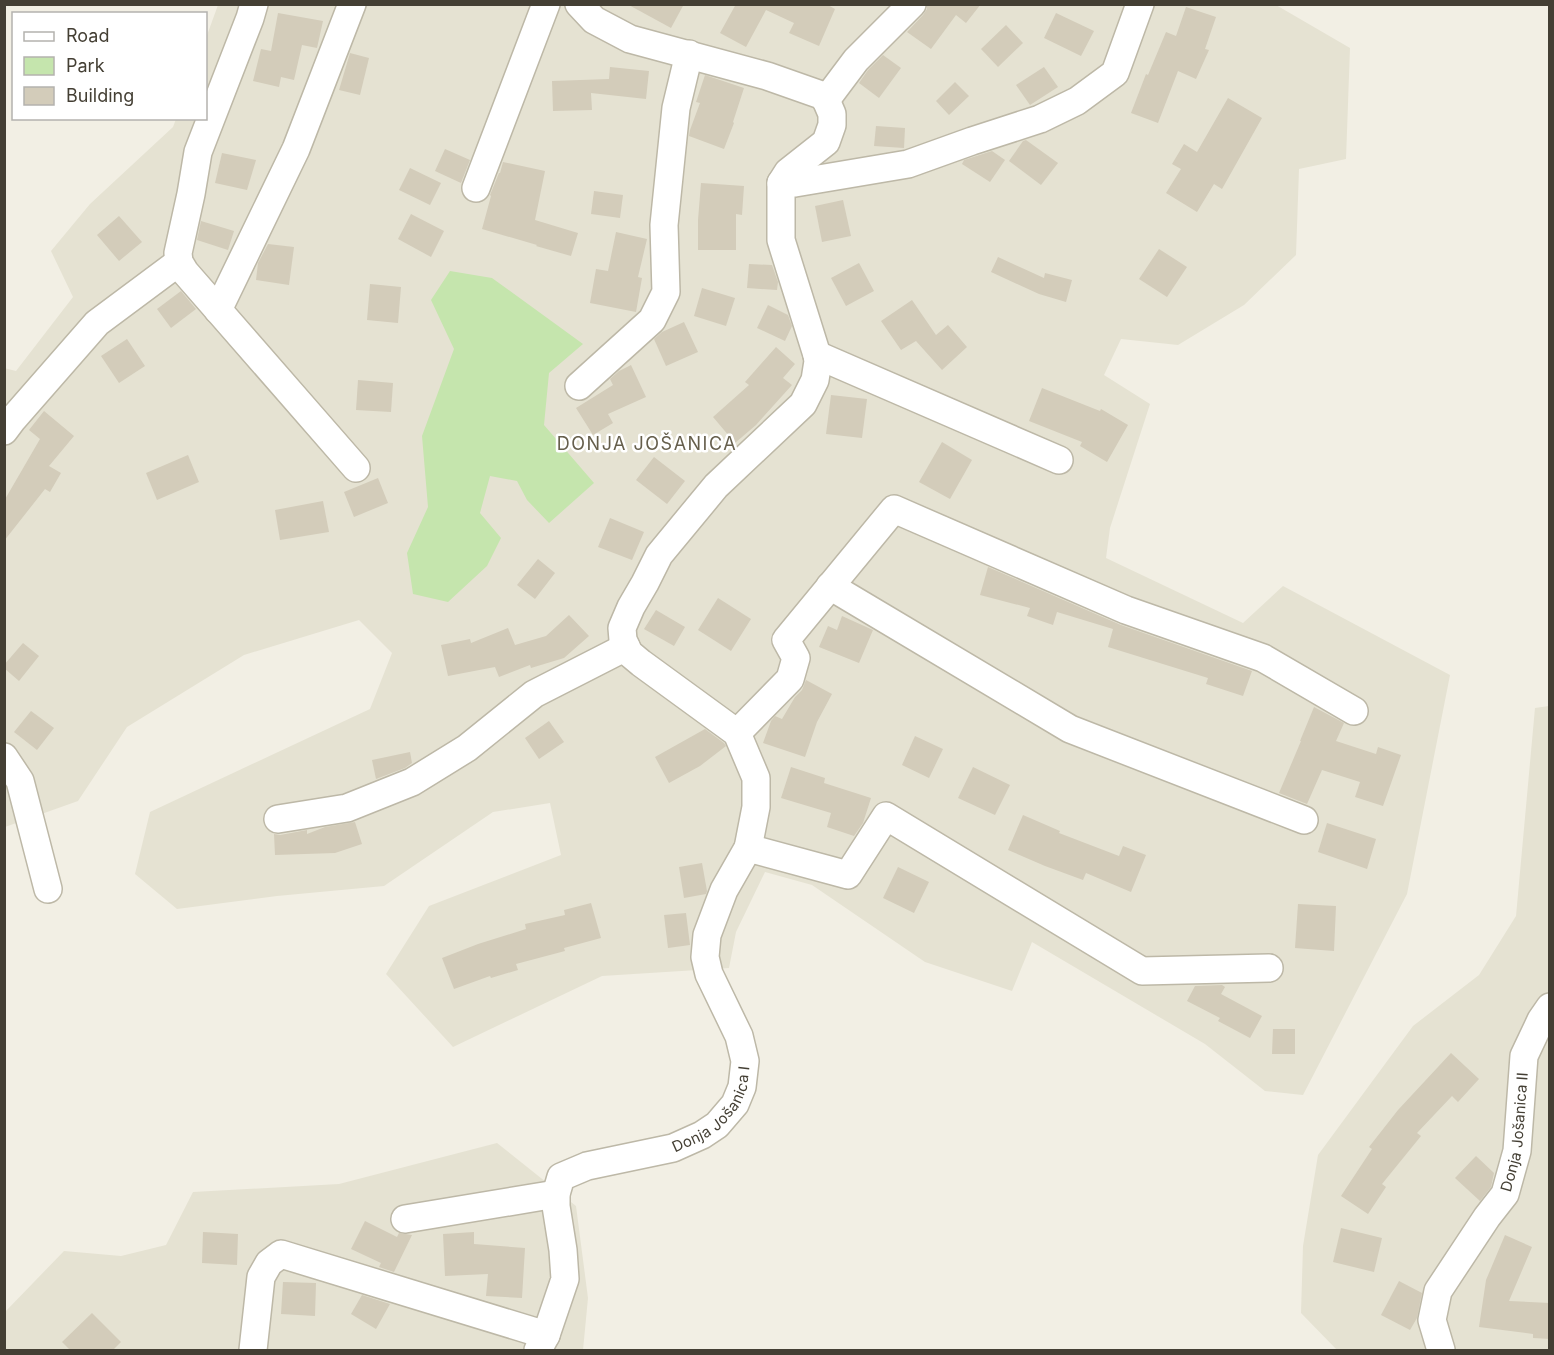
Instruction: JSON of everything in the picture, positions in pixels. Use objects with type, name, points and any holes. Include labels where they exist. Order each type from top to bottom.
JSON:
[{"type":"street","points":[[254,4],[198,152],[178,254],[179,262],[185,273],[356,468]]},
{"type":"street","points":[[218,310],[296,149],[352,4]]},
{"type":"street","points":[[476,188],[546,4]]},
{"type":"street","points":[[579,4],[594,20],[630,39],[767,76],[821,95],[826,100],[832,114],[832,125],[826,142],[788,172],[781,183],[781,240],[817,355],[815,380],[803,404],[716,486],[658,555],[622,628],[623,640],[634,655],[737,733],[790,680],[796,658],[786,640],[894,509],[1126,610],[1263,658],[1354,711]]},
{"type":"street","points":[[826,100],[856,60],[912,4]]},
{"type":"street","points":[[781,183],[795,183],[908,164],[1040,119],[1068,106],[1115,73],[1140,4]]},
{"type":"street","points":[[579,386],[652,320],[666,292],[665,213],[676,108],[689,54]]},
{"type":"street","points":[[4,431],[97,322],[179,262]]},
{"type":"street","points":[[817,355],[1059,460]]},
{"type":"street","points":[[830,586],[1070,729],[1304,820]]},
{"type":"street","points":[[278,819],[347,807],[412,782],[467,748],[534,694],[634,655]]},
{"type":"street","name":"Donja Jošanica I","points":[[556,1194],[561,1177],[587,1166],[673,1148],[702,1135],[717,1125],[735,1104],[742,1087],[745,1061],[739,1036],[709,974],[705,957],[707,935],[724,890],[748,848],[756,807],[756,778],[737,733]]},
{"type":"street","points":[[4,757],[20,781],[48,889]]},
{"type":"street","points":[[748,848],[848,874],[886,816],[1142,971],[1269,968]]},
{"type":"street","name":"Donja Jošanica II","points":[[1442,1350],[1432,1320],[1438,1291],[1505,1194],[1517,1151],[1524,1056],[1550,1006]]},
{"type":"street","points":[[253,1350],[261,1277],[269,1263],[281,1254],[542,1343],[565,1279],[556,1194],[405,1219]]},
{"type":"shaded area","points":[[218,5],[1276,5],[1350,48],[1346,159],[1299,169],[1296,255],[1244,305],[1178,345],[1121,339],[1104,375],[1150,404],[1110,528],[1106,558],[1243,623],[1283,586],[1450,675],[1407,894],[1303,1095],[1265,1091],[1205,1044],[1032,942],[1012,991],[925,962],[812,885],[765,872],[736,932],[729,968],[602,976],[453,1047],[386,974],[429,906],[561,855],[550,803],[493,812],[384,886],[277,896],[177,909],[135,874],[150,812],[370,709],[392,653],[359,620],[244,655],[127,727],[78,801],[5,827],[4,368],[16,371],[73,297],[51,251],[90,204],[173,127],[176,120],[207,120],[207,35]]},
{"type":"shaded area","points":[[1549,706],[1549,1350],[1337,1350],[1301,1313],[1303,1246],[1318,1155],[1413,1026],[1479,975],[1516,916],[1535,708]]},
{"type":"shaded area","points":[[497,1143],[576,1206],[588,1298],[583,1350],[5,1350],[4,1313],[64,1251],[121,1256],[166,1245],[193,1192],[339,1184]]},
{"type":"green space","points":[[450,271],[492,278],[583,344],[549,373],[544,425],[594,483],[549,523],[527,500],[517,481],[490,476],[480,513],[501,538],[487,566],[448,602],[413,594],[407,553],[428,507],[422,436],[454,349],[431,300]]},
{"type":"building","points":[[627,4],[684,4],[671,28]]},
{"type":"building","points":[[736,4],[826,4],[835,9],[819,46],[789,33],[794,23],[766,10],[746,47],[720,33]]},
{"type":"building","points":[[927,4],[981,4],[966,23],[956,15],[931,49],[907,32],[923,15]]},
{"type":"building","points":[[1186,7],[1216,17],[1205,49],[1209,50],[1196,79],[1178,71],[1158,123],[1131,113],[1166,32],[1176,36]]},
{"type":"building","points":[[278,13],[323,21],[317,48],[302,45],[294,80],[281,77],[279,87],[253,81],[261,49],[271,51]]},
{"type":"building","points":[[1056,13],[1094,31],[1081,56],[1044,38]]},
{"type":"building","points":[[1006,25],[1023,43],[998,67],[981,49]]},
{"type":"building","points":[[350,53],[369,58],[360,95],[339,90]]},
{"type":"building","points":[[883,55],[901,68],[879,98],[859,83]]},
{"type":"building","points":[[610,67],[649,71],[646,99],[591,93],[592,110],[553,111],[552,81],[609,79]]},
{"type":"building","points":[[1044,67],[1058,87],[1030,105],[1016,85]]},
{"type":"building","points":[[705,75],[744,88],[724,149],[689,136],[700,103],[696,102]]},
{"type":"building","points":[[955,82],[969,96],[949,115],[936,101]]},
{"type":"building","points":[[1228,98],[1262,118],[1222,189],[1214,184],[1197,212],[1166,193],[1181,169],[1172,164],[1184,144],[1197,152]]},
{"type":"building","points":[[876,126],[905,128],[904,148],[874,146]]},
{"type":"building","points":[[1026,140],[1058,163],[1041,185],[1009,161]]},
{"type":"building","points":[[445,149],[470,160],[461,183],[435,171]]},
{"type":"building","points":[[992,151],[1005,160],[990,182],[962,164],[964,160]]},
{"type":"building","points":[[222,153],[256,160],[247,190],[215,183]]},
{"type":"building","points":[[503,162],[545,171],[535,220],[578,233],[571,256],[482,229],[490,195]]},
{"type":"building","points":[[410,168],[441,183],[430,205],[399,190]]},
{"type":"building","points":[[701,183],[744,186],[742,215],[736,214],[736,250],[698,250]]},
{"type":"building","points":[[594,191],[623,195],[620,218],[591,214]]},
{"type":"building","points":[[843,200],[851,236],[822,242],[815,206]]},
{"type":"building","points":[[411,214],[444,231],[431,257],[398,239]]},
{"type":"building","points":[[119,216],[142,242],[119,261],[97,235]]},
{"type":"building","points":[[201,221],[234,231],[228,250],[197,240]]},
{"type":"building","points":[[616,232],[647,239],[638,277],[642,278],[636,312],[590,303],[596,269],[608,271]]},
{"type":"building","points":[[268,244],[294,247],[289,285],[256,280],[258,263]]},
{"type":"building","points":[[1159,249],[1187,267],[1167,297],[1139,279]]},
{"type":"building","points":[[998,257],[1044,278],[1045,273],[1072,280],[1066,302],[1039,294],[991,272]]},
{"type":"building","points":[[859,263],[874,291],[846,306],[831,278]]},
{"type":"building","points":[[749,264],[772,265],[778,282],[777,290],[747,288]]},
{"type":"building","points":[[370,284],[401,287],[398,323],[367,320]]},
{"type":"building","points":[[702,288],[735,298],[726,326],[694,316]]},
{"type":"building","points":[[181,291],[196,309],[171,328],[157,309]]},
{"type":"building","points":[[912,300],[936,335],[948,325],[967,347],[942,370],[916,341],[901,350],[881,321]]},
{"type":"building","points":[[768,305],[788,315],[792,326],[785,341],[757,328]]},
{"type":"building","points":[[684,322],[698,352],[666,366],[654,339],[662,332]]},
{"type":"building","points":[[127,339],[145,366],[119,383],[101,356]]},
{"type":"building","points":[[776,347],[795,364],[783,378],[792,385],[756,425],[735,443],[713,417],[749,385],[745,382]]},
{"type":"building","points":[[631,365],[646,397],[608,414],[613,423],[593,435],[576,408],[613,385],[610,379]]},
{"type":"building","points":[[358,380],[393,383],[391,412],[356,410]]},
{"type":"building","points":[[1042,388],[1100,411],[1101,409],[1128,425],[1107,462],[1080,446],[1082,442],[1029,421]]},
{"type":"building","points":[[831,395],[867,399],[862,438],[826,434]]},
{"type":"building","points":[[44,411],[74,436],[49,466],[61,473],[50,492],[45,489],[4,541],[4,501],[40,439],[29,430]]},
{"type":"building","points":[[942,442],[972,460],[950,499],[919,482]]},
{"type":"building","points":[[188,455],[199,482],[157,500],[146,473]]},
{"type":"building","points":[[654,457],[685,481],[667,504],[636,480]]},
{"type":"building","points":[[378,478],[388,503],[354,517],[344,492]]},
{"type":"building","points":[[323,501],[329,532],[280,540],[275,510]]},
{"type":"building","points":[[610,518],[644,532],[632,560],[598,547]]},
{"type":"building","points":[[538,559],[555,573],[535,599],[517,585]]},
{"type":"building","points":[[988,567],[1121,625],[1252,671],[1243,696],[1206,684],[1208,678],[1108,647],[1113,629],[1057,612],[1053,625],[1027,616],[1030,608],[980,595]]},
{"type":"building","points":[[718,598],[751,619],[731,651],[698,630]]},
{"type":"building","points":[[656,610],[685,627],[674,646],[644,629]]},
{"type":"building","points":[[569,615],[589,636],[564,658],[531,668],[530,665],[499,677],[495,667],[448,676],[441,645],[470,639],[471,643],[508,628],[515,645],[546,636]]},
{"type":"building","points":[[842,616],[873,630],[859,663],[819,647],[828,626],[837,630]]},
{"type":"building","points":[[23,643],[39,656],[19,681],[4,668],[4,665]]},
{"type":"building","points":[[806,680],[832,694],[817,722],[805,757],[763,743],[771,721],[775,716],[782,719],[802,690]]},
{"type":"building","points":[[1314,707],[1344,723],[1336,741],[1376,754],[1378,747],[1401,755],[1383,806],[1355,797],[1360,782],[1322,770],[1307,804],[1279,793]]},
{"type":"building","points":[[31,711],[54,728],[37,750],[14,732]]},
{"type":"building","points":[[549,721],[564,742],[539,759],[525,738]]},
{"type":"building","points":[[705,729],[726,746],[700,766],[669,783],[655,757]]},
{"type":"building","points":[[915,736],[943,749],[929,778],[902,765]]},
{"type":"building","points":[[410,752],[412,763],[376,779],[372,760]]},
{"type":"building","points":[[791,767],[825,778],[824,783],[871,798],[863,823],[854,836],[827,827],[831,813],[781,798]]},
{"type":"building","points":[[973,767],[1010,785],[995,815],[958,798]]},
{"type":"building","points":[[1023,815],[1060,831],[1059,833],[1119,856],[1123,846],[1146,855],[1131,892],[1086,873],[1083,880],[1008,850]]},
{"type":"building","points":[[355,822],[362,844],[335,853],[275,855],[274,834],[307,830],[307,834],[325,827]]},
{"type":"building","points":[[1327,823],[1376,839],[1367,869],[1318,852]]},
{"type":"building","points":[[702,863],[706,894],[684,898],[679,867]]},
{"type":"building","points":[[898,867],[929,882],[914,913],[883,898]]},
{"type":"building","points":[[591,903],[601,938],[564,948],[565,951],[516,964],[518,970],[491,978],[490,976],[454,989],[442,958],[526,929],[525,924],[565,915],[564,910]]},
{"type":"building","points":[[1298,904],[1336,906],[1334,951],[1295,948]]},
{"type":"building","points":[[686,913],[690,945],[668,948],[664,915]]},
{"type":"building","points":[[1222,985],[1225,987],[1221,994],[1262,1016],[1250,1038],[1218,1021],[1220,1018],[1187,1001],[1195,986]]},
{"type":"building","points":[[1273,1029],[1295,1029],[1295,1054],[1272,1054]]},
{"type":"building","points":[[1451,1053],[1479,1079],[1458,1102],[1452,1096],[1417,1133],[1421,1136],[1382,1184],[1386,1187],[1368,1214],[1341,1196],[1372,1149],[1369,1147],[1398,1110]]},
{"type":"building","points":[[1476,1156],[1494,1173],[1491,1187],[1480,1201],[1455,1178]]},
{"type":"building","points":[[365,1221],[397,1237],[399,1233],[412,1235],[394,1272],[379,1267],[381,1263],[351,1249]]},
{"type":"building","points":[[1341,1228],[1382,1238],[1374,1272],[1333,1262]]},
{"type":"building","points":[[203,1232],[238,1234],[237,1265],[202,1263]]},
{"type":"building","points":[[474,1232],[474,1244],[525,1248],[522,1298],[486,1296],[488,1274],[445,1276],[443,1234]]},
{"type":"building","points":[[1505,1235],[1532,1247],[1509,1301],[1550,1303],[1550,1339],[1533,1338],[1533,1334],[1479,1327],[1486,1280]]},
{"type":"building","points":[[1399,1281],[1422,1293],[1417,1318],[1410,1330],[1381,1315]]},
{"type":"building","points":[[283,1282],[316,1283],[315,1316],[281,1314]]},
{"type":"building","points":[[362,1295],[390,1304],[376,1329],[351,1314]]},
{"type":"building","points":[[92,1313],[121,1342],[113,1350],[70,1350],[62,1342]]},
{"type":"district","name":"DONJA JOŠANICA","points":[[647,444]]}]
